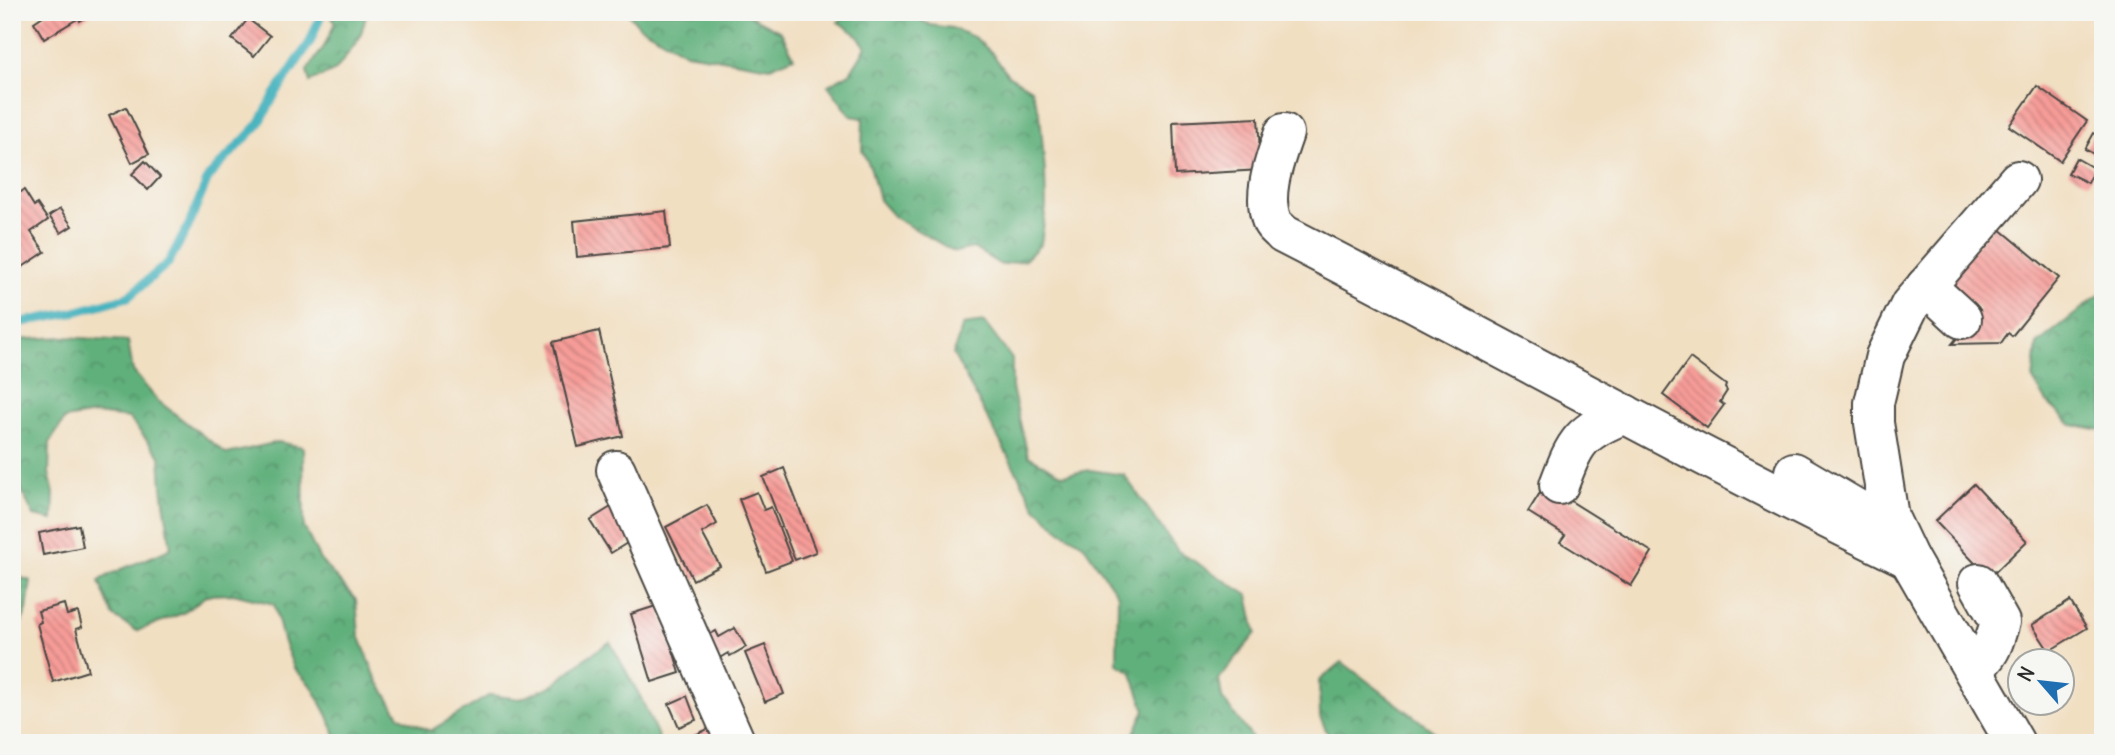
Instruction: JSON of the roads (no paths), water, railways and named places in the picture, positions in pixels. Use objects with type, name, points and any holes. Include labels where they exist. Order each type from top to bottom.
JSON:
[{"type":"street","points":[[1284,133],[1274,163],[1268,195],[1272,223],[1283,234],[1803,508],[1909,559]]},
{"type":"street","points":[[2015,743],[1909,559],[1889,517],[1874,423],[1876,388],[1885,356],[1910,305],[2018,180]]},
{"type":"street","points":[[1926,286],[1962,319]]},
{"type":"street","points":[[1559,485],[1571,453],[1584,434],[1602,422],[1625,414]]},
{"type":"street","points":[[616,470],[736,743]]},
{"type":"street","points":[[1794,472],[1865,514],[1889,517]]},
{"type":"street","points":[[1973,668],[1986,659],[2000,622],[1978,583]]},
{"type":"waterway","points":[[12,324],[71,313],[128,297],[168,263],[188,227],[209,176],[259,124],[310,42],[322,12]]}]
